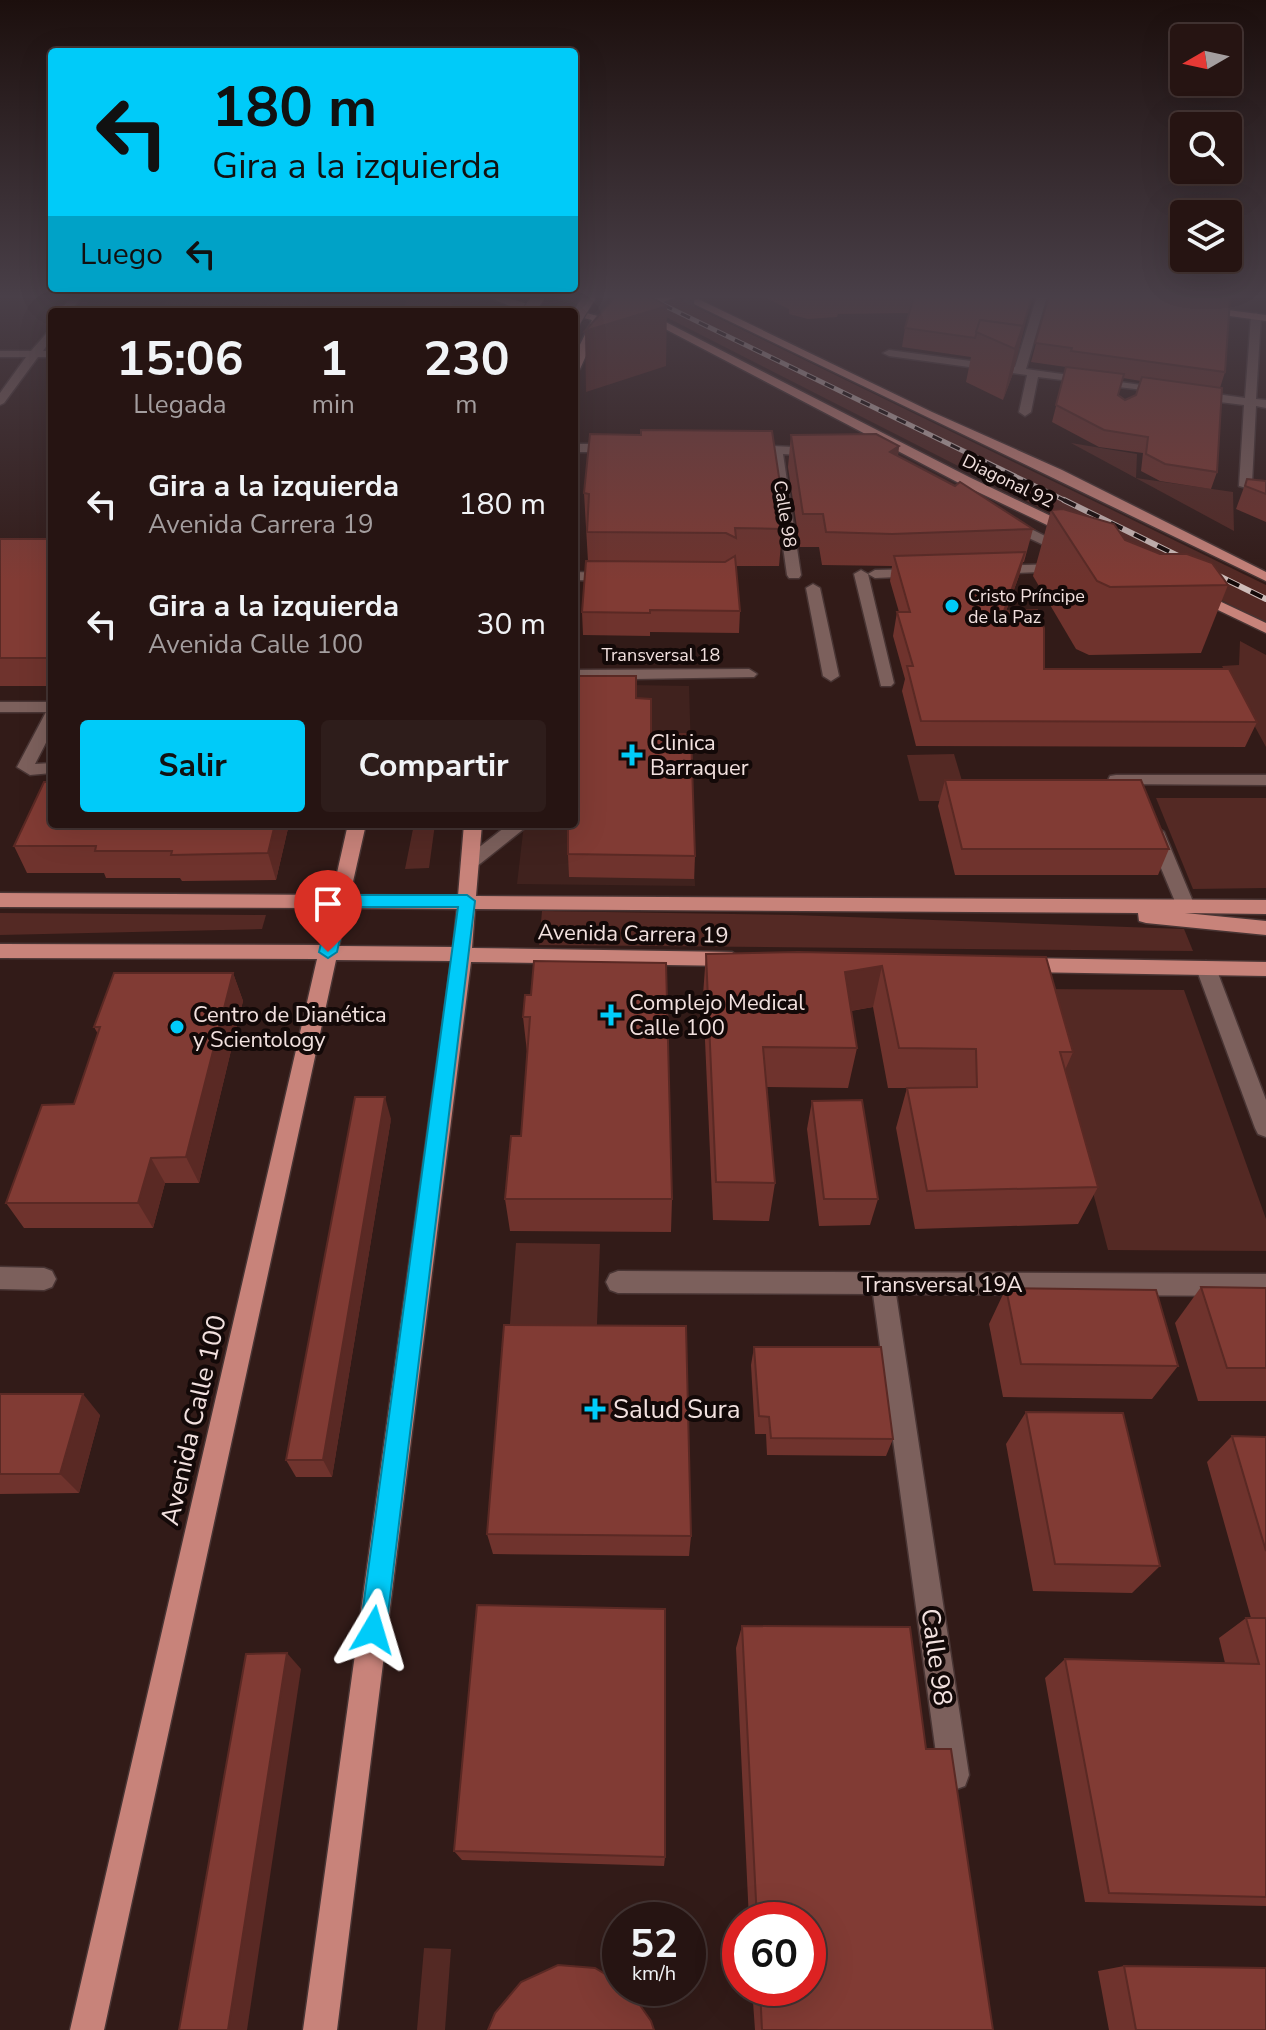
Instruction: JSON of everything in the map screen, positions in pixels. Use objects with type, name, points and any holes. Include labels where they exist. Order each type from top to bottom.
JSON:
[{"type":"main road","points":[[763,391],[843,432],[964,480]]},
{"type":"main road","name":"Diagonal 92","points":[[794,391],[1088,542]]},
{"type":"main road","name":"Diagonal 92","points":[[881,391],[1057,473],[1266,577]]},
{"type":"main road","points":[[910,391],[1057,473]]},
{"type":"main road","points":[[1188,589],[1266,629]]},
{"type":"main road","name":"Avenida Calle 100","points":[[87,2030],[356,828]]},
{"type":"main road","points":[[320,2030],[462,954],[473,828]]},
{"type":"main road","name":"Avenida Carrera 19","points":[[0,900],[1058,906],[1185,904],[1266,907]]},
{"type":"main road","points":[[1058,906],[1266,928]]},
{"type":"main road","name":"Avenida Carrera 19","points":[[0,951],[328,952],[750,959]]},
{"type":"main road","points":[[1011,964],[1266,969]]},
{"type":"street","points":[[1025,412],[1029,391]]},
{"type":"street","points":[[1122,391],[1266,404]]},
{"type":"street","points":[[1254,391],[1245,486],[1266,489]]},
{"type":"street","points":[[578,448],[635,448]]},
{"type":"street","points":[[735,452],[825,452]]},
{"type":"street","name":"Calle 98","points":[[776,452],[794,575]]},
{"type":"street","points":[[578,456],[621,456]]},
{"type":"street","points":[[987,513],[1085,560]]},
{"type":"street","points":[[1057,545],[1088,542]]},
{"type":"street","points":[[971,571],[1067,568]]},
{"type":"street","points":[[886,683],[868,574],[923,573]]},
{"type":"street","points":[[578,576],[619,577]]},
{"type":"street","points":[[813,588],[831,676]]},
{"type":"street","name":"Transversal 18","points":[[578,675],[749,674]]},
{"type":"street","points":[[0,707],[48,707]]},
{"type":"street","points":[[48,723],[25,767],[30,770],[48,768]]},
{"type":"street","points":[[1105,780],[1136,787],[1266,780]]},
{"type":"street","points":[[1150,820],[1185,904]]},
{"type":"street","points":[[470,863],[516,828]]},
{"type":"street","points":[[1206,968],[1266,1128]]},
{"type":"street","points":[[0,1278],[44,1279]]},
{"type":"street","name":"Transversal 19A","points":[[618,1282],[1266,1285]]},
{"type":"street","name":"Calle 98","points":[[883,1284],[959,1810]]},
{"type":"shaded area","points":[[811,391],[867,391],[1266,585],[1266,623]]},
{"type":"shaded area","points":[[1071,443],[1137,454],[1136,478],[1233,492],[1234,531]]},
{"type":"shaded area","points":[[1240,641],[1266,655],[1266,747],[1222,666],[1239,665]]},
{"type":"shaded area","name":"Clinica Barraquer","points":[[578,684],[689,686],[695,886],[517,884],[524,828],[578,828]]},
{"type":"shaded area","points":[[954,754],[968,801],[919,801],[907,755]]},
{"type":"shaded area","points":[[1156,798],[1266,798],[1266,888],[1193,889]]},
{"type":"shaded area","points":[[413,828],[434,828],[429,868],[405,869]]},
{"type":"shaded area","points":[[542,911],[793,915],[1184,929],[1193,951],[539,945]]},
{"type":"shaded area","points":[[0,913],[266,915],[262,929],[0,935]]},
{"type":"shaded area","points":[[1040,989],[1184,990],[1266,1219],[1266,1251],[1108,1250]]},
{"type":"shaded area","points":[[516,1243],[600,1244],[596,1350],[508,1350]]},
{"type":"shaded area","points":[[424,1948],[451,1949],[445,2030],[417,2030]]},
{"type":"building","points":[[1060,391],[1119,391],[1118,395],[1125,400],[1136,395],[1137,391],[1222,391],[1217,472],[1165,464],[1146,454],[1148,437],[1104,430],[1056,405]]},
{"type":"building","points":[[641,430],[772,431],[784,510],[781,510],[783,529],[735,528],[736,538],[726,533],[587,532],[589,494],[584,493],[590,434],[641,435]]},
{"type":"building","points":[[876,434],[899,446],[890,452],[955,486],[960,482],[1033,529],[892,534],[826,532],[823,514],[803,514],[791,435]]},
{"type":"building","points":[[1247,479],[1266,481],[1266,494],[1245,486]]},
{"type":"building","points":[[1063,509],[1114,524],[1125,540],[1160,554],[1187,554],[1212,563],[1228,585],[1110,587],[1097,581],[1051,510]]},
{"type":"building","points":[[0,539],[48,539],[48,658],[0,658]]},
{"type":"building","points":[[1025,552],[1004,611],[1037,610],[1044,628],[1044,669],[1229,669],[1257,722],[921,721],[907,666],[913,666],[897,612],[910,612],[894,556]]},
{"type":"building","points":[[735,556],[740,611],[582,612],[586,561],[725,562]]},
{"type":"building","name":"Clinica Barraquer","points":[[578,676],[636,676],[636,698],[651,699],[651,734],[691,734],[695,856],[568,854],[568,828],[578,828]]},
{"type":"building","points":[[945,780],[1141,780],[1169,849],[962,849]]},
{"type":"building","points":[[44,782],[48,782],[48,828],[274,828],[268,853],[171,855],[172,851],[95,851],[96,846],[14,846]]},
{"type":"building","points":[[798,952],[1046,957],[1073,1052],[1060,1052],[1098,1187],[927,1191],[907,1088],[977,1087],[976,1049],[899,1048],[882,966],[845,972],[857,1048],[763,1047],[775,1183],[716,1182],[706,954]]},
{"type":"building","points":[[534,961],[666,963],[672,1199],[505,1199],[511,1136],[521,1136],[530,1017],[523,1017],[525,995],[531,995]]},
{"type":"building","points":[[114,973],[233,973],[186,1157],[151,1158],[138,1203],[6,1203],[42,1105],[74,1104],[100,1027],[94,1027]]},
{"type":"building","points":[[355,1097],[385,1097],[323,1460],[286,1460]]},
{"type":"building","points":[[862,1100],[878,1199],[824,1199],[812,1101]]},
{"type":"building","points":[[1201,1287],[1266,1288],[1266,1368],[1227,1368]]},
{"type":"building","points":[[1006,1288],[1156,1290],[1178,1366],[1021,1364]]},
{"type":"building","name":"Salud Sura","points":[[504,1325],[686,1326],[691,1536],[487,1534]]},
{"type":"building","points":[[754,1347],[881,1347],[893,1439],[771,1438],[769,1417],[759,1416]]},
{"type":"building","points":[[0,1394],[83,1394],[60,1474],[0,1474]]},
{"type":"building","points":[[1026,1412],[1123,1413],[1160,1566],[1055,1564]]},
{"type":"building","points":[[1232,1436],[1266,1437],[1266,1551]]},
{"type":"building","points":[[477,1605],[665,1609],[665,1857],[454,1851]]},
{"type":"building","points":[[1246,1618],[1266,1618],[1266,1897],[1109,1893],[1065,1659],[1259,1664]]},
{"type":"building","points":[[742,1626],[910,1627],[926,1749],[951,1749],[993,2030],[762,2030],[761,2006],[826,2006],[826,1902],[756,1902]]},
{"type":"building","points":[[287,1653],[228,2030],[179,2030],[246,1654]]},
{"type":"building","points":[[558,1965],[595,1968],[602,1972],[602,2006],[641,2006],[654,2030],[488,2030],[495,2013],[521,1982]]},
{"type":"building","points":[[1124,1966],[1266,1968],[1266,2030],[1136,2030]]},
{"type":"railway","points":[[840,391],[1068,502]]},
{"type":"railway","points":[[1064,500],[1266,599]]},
{"type":"place","name":"Cristo Príncipe de la Paz","points":[[952,606]]},
{"type":"place","name":"Clinica Barraquer","points":[[632,755]]},
{"type":"place","name":"Complejo Medical Calle 100","points":[[611,1015]]},
{"type":"place","name":"Centro de Dianética y Scientology","points":[[177,1027]]},
{"type":"place","name":"Salud Sura","points":[[595,1409]]},
{"type":"route","points":[[328,952],[340,901],[467,901],[373,1630]]}]
